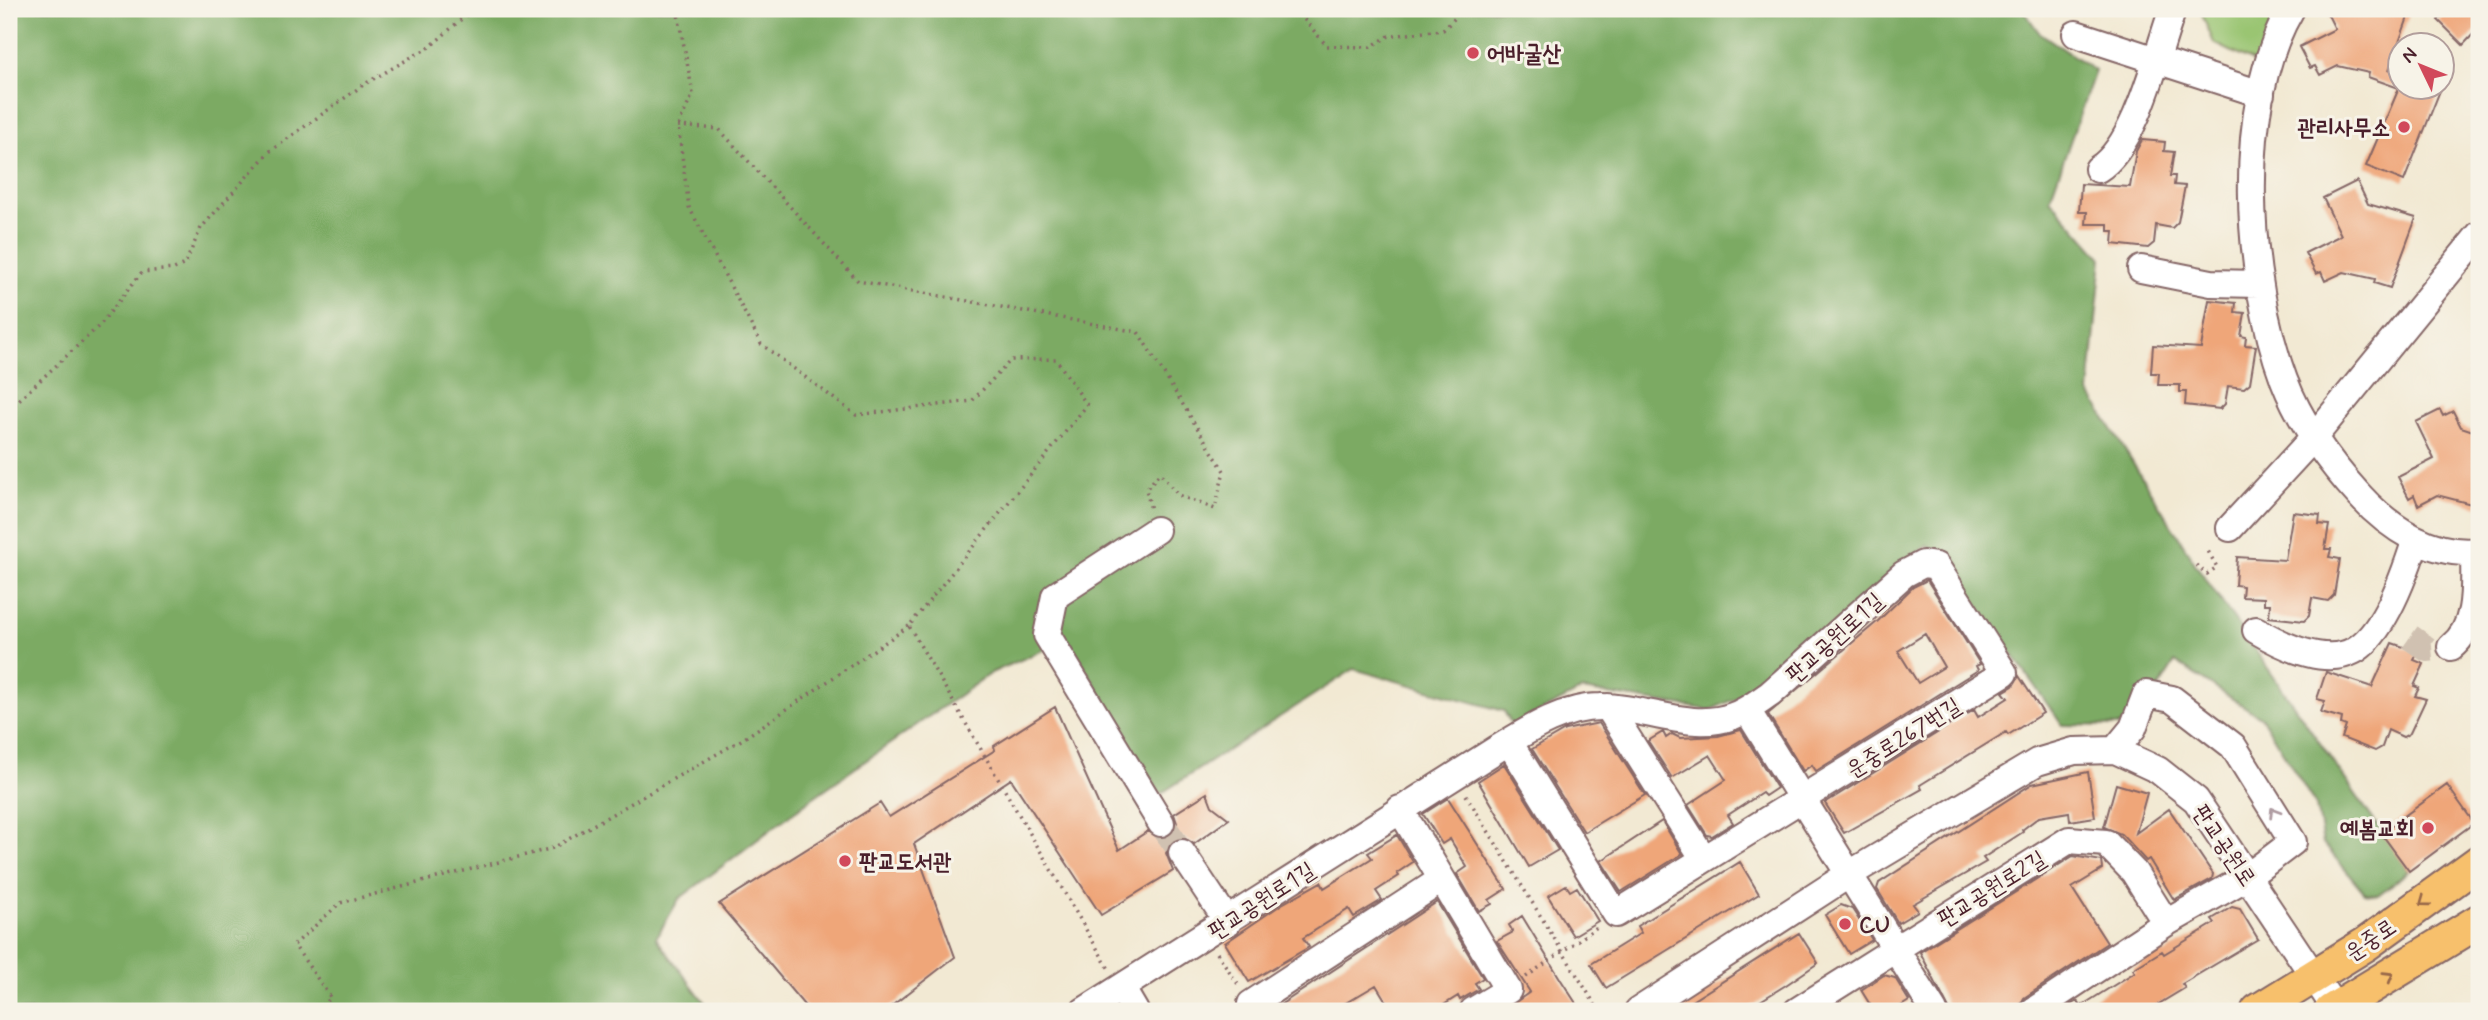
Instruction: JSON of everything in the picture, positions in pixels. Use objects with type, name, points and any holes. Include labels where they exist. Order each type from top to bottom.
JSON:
[{"type":"main road","name":"운중로","points":[[2258,1011],[2366,944],[2479,862]]},
{"type":"main road","name":"운중로","points":[[2333,1010],[2479,921]]},
{"type":"street","points":[[2098,169],[2111,161],[2130,131],[2173,9]]},
{"type":"street","points":[[2291,9],[2279,30],[2261,94],[2253,190],[2259,284],[2283,379],[2315,437],[2365,502],[2398,529],[2416,539],[2450,551],[2477,551],[2474,624],[2462,639],[2451,647]]},
{"type":"street","points":[[2076,34],[2261,94]]},
{"type":"street","points":[[2230,528],[2315,437],[2479,235]]},
{"type":"street","points":[[2141,270],[2211,283],[2259,284]]},
{"type":"street","points":[[1156,530],[1055,596],[1047,635],[1161,823]]},
{"type":"street","points":[[2256,629],[2297,649],[2337,654],[2353,651],[2378,625],[2390,604],[2416,539]]},
{"type":"street","name":"판교공원로1길","points":[[1084,1011],[1217,929],[1400,809],[1509,742],[1556,717],[1578,710],[1608,707],[1703,720],[1731,717],[1746,710],[1770,694],[1904,574],[1923,564],[1936,566],[2004,673]]},
{"type":"street","name":"운중로267번길","points":[[1802,800],[2004,673]]},
{"type":"street","points":[[2033,1011],[2166,923],[2247,877],[2293,842],[2233,746],[2172,699],[2146,694],[2133,728],[2115,750]]},
{"type":"street","points":[[1608,707],[1704,859]]},
{"type":"street","points":[[1746,710],[1934,1011]]},
{"type":"street","points":[[1509,742],[1616,914],[1802,800]]},
{"type":"street","name":"판교공원로","points":[[1638,1011],[1848,875],[2038,762],[2074,751],[2115,750],[2158,770],[2196,800],[2314,976],[2333,1010]]},
{"type":"street","points":[[1400,809],[1508,990],[1474,1011]]},
{"type":"street","name":"판교공원로2길","points":[[1797,1011],[2069,840],[2106,844],[2134,872],[2166,923]]},
{"type":"street","points":[[1182,853],[1217,929]]},
{"type":"street","points":[[1253,1007],[1441,880]]},
{"type":"street","points":[[1122,989],[1135,1011]]},
{"type":"path","points":[[9,409],[100,324],[142,272],[174,269],[185,264],[201,228],[269,152],[363,85],[431,46],[473,9]]},
{"type":"path","points":[[317,1011],[331,998],[294,945],[340,903],[552,848],[743,739],[909,626],[1087,405],[1056,359],[1010,360],[972,401],[856,415],[761,344],[689,207],[678,126],[693,94],[677,9]]},
{"type":"path","points":[[1295,9],[1327,46],[1370,47],[1389,36],[1443,30],[1464,9]]},
{"type":"path","points":[[678,126],[719,129],[858,281],[1138,332],[1224,471],[1215,509],[1178,495],[1160,473],[1146,489],[1156,530]]},
{"type":"path","points":[[2196,565],[2207,574],[2213,572],[2217,567],[2208,551]]},
{"type":"path","points":[[909,626],[1122,989]]},
{"type":"path","points":[[1454,776],[1599,1011]]},
{"type":"path","points":[[1508,990],[1616,914]]},
{"type":"path","points":[[1217,929],[1253,1007]]},
{"type":"path","points":[[2474,1011],[2479,1008]]},
{"type":"green space","points":[[9,9],[2022,9],[2039,32],[2095,71],[2050,199],[2102,258],[2089,392],[2196,565],[2409,871],[2378,895],[2365,893],[2323,843],[2316,806],[2262,718],[2175,662],[2158,689],[2120,726],[2062,725],[1942,554],[1927,545],[1762,687],[1710,710],[1582,690],[1512,726],[1504,711],[1354,669],[1160,794],[1068,639],[991,673],[811,799],[679,899],[656,938],[711,1011],[9,1011]]},
{"type":"green space","points":[[2204,9],[2279,9],[2267,69],[2214,43],[2202,15]]},
{"type":"building","points":[[2325,9],[2411,9],[2403,32],[2386,32],[2386,83],[2368,77],[2369,73],[2338,66],[2320,75],[2315,66],[2310,68],[2299,47],[2335,29]]},
{"type":"building","points":[[2449,9],[2479,9],[2479,28],[2463,45],[2456,38],[2456,32],[2450,32],[2438,20]]},
{"type":"building","points":[[2393,102],[2435,102],[2404,181],[2366,166]]},
{"type":"building","points":[[2142,140],[2165,142],[2164,151],[2174,152],[2170,176],[2175,176],[2174,185],[2185,186],[2178,222],[2172,228],[2156,225],[2154,243],[2148,248],[2113,244],[2114,231],[2108,231],[2108,224],[2086,224],[2087,212],[2079,212],[2081,184],[2130,187],[2136,151]]},
{"type":"building","points":[[2357,181],[2368,204],[2416,218],[2390,288],[2374,283],[2375,279],[2344,272],[2325,281],[2321,272],[2316,274],[2305,253],[2341,235],[2323,198]]},
{"type":"building","points":[[2209,300],[2236,303],[2235,312],[2245,313],[2241,336],[2246,337],[2245,345],[2256,346],[2250,383],[2244,388],[2228,386],[2225,404],[2220,409],[2185,405],[2186,392],[2180,392],[2180,385],[2158,385],[2159,373],[2151,373],[2153,345],[2201,348]]},
{"type":"building","points":[[2440,410],[2443,416],[2453,411],[2461,427],[2479,433],[2479,506],[2437,495],[2418,505],[2414,495],[2409,498],[2398,477],[2434,459],[2416,422]]},
{"type":"building","points":[[2293,512],[2320,515],[2319,524],[2329,525],[2325,549],[2331,549],[2329,557],[2340,559],[2334,595],[2328,601],[2312,598],[2309,616],[2304,621],[2269,617],[2270,604],[2264,604],[2264,598],[2242,597],[2243,586],[2235,585],[2237,557],[2285,560]]},
{"type":"building","points":[[1927,580],[1980,664],[1976,666],[1978,670],[1816,771],[1812,765],[1803,771],[1768,714],[1878,621],[1913,587]],"holes":[[[1925,634],[1944,667],[1918,683],[1898,651]]]},
{"type":"building","points":[[2392,643],[2418,652],[2414,660],[2424,664],[2414,686],[2419,688],[2415,696],[2426,699],[2410,733],[2403,737],[2388,730],[2382,747],[2375,751],[2342,738],[2346,726],[2341,724],[2342,718],[2321,712],[2325,701],[2317,699],[2326,672],[2372,687]]},
{"type":"building","points":[[2019,676],[2043,713],[2008,735],[2006,732],[1920,785],[1922,789],[1844,833],[1825,803],[1974,710],[1978,717],[2008,698],[2003,692],[2013,686]]},
{"type":"building","name":"판교도서관","points":[[1055,707],[1119,850],[1148,831],[1161,839],[1170,836],[1177,823],[1174,814],[1207,793],[1212,806],[1229,819],[1194,844],[1182,837],[1173,840],[1166,853],[1173,871],[1101,915],[1011,779],[914,844],[955,957],[885,1011],[809,1011],[719,904],[880,803],[889,817],[995,750],[994,746]]},
{"type":"building","points":[[1599,723],[1645,795],[1584,832],[1532,749],[1565,730]]},
{"type":"building","points":[[1741,730],[1777,788],[1765,796],[1762,793],[1728,815],[1733,823],[1712,836],[1707,835],[1688,805],[1726,780],[1710,755],[1672,778],[1648,741],[1663,732],[1666,738],[1672,734],[1680,738],[1718,736]]},
{"type":"building","points":[[1504,764],[1558,850],[1529,867],[1478,781]]},
{"type":"building","points":[[2088,772],[2095,817],[2070,821],[2069,812],[2039,817],[2022,830],[2023,832],[1983,858],[1986,862],[1913,904],[1918,911],[1898,923],[1877,889],[1879,883],[2032,784]]},
{"type":"building","points":[[2116,784],[2147,793],[2136,833],[2169,809],[2213,874],[2212,879],[2174,900],[2149,859],[2146,861],[2121,834],[2104,827]]},
{"type":"building","name":"예봄교회","points":[[2447,785],[2474,823],[2409,871],[2381,833]]},
{"type":"building","points":[[1448,798],[1506,889],[1489,900],[1492,904],[1479,911],[1457,874],[1467,867],[1450,839],[1442,844],[1423,814]]},
{"type":"building","points":[[1662,821],[1682,854],[1621,892],[1601,861]]},
{"type":"building","points":[[1397,835],[1413,862],[1397,873],[1399,876],[1376,891],[1382,900],[1354,917],[1349,909],[1303,938],[1309,947],[1249,982],[1225,943],[1282,904],[1321,882],[1324,888],[1372,858],[1368,853]]},
{"type":"building","points":[[2073,856],[2102,861],[2103,869],[2072,888],[2107,943],[2024,998],[2017,1011],[1950,1011],[1920,952]]},
{"type":"building","points":[[1740,862],[1759,894],[1606,988],[1591,964],[1641,933],[1637,926]]},
{"type":"building","points":[[1566,885],[1570,891],[1577,887],[1598,921],[1573,936],[1548,896]]},
{"type":"building","points":[[1437,902],[1483,978],[1475,983],[1479,989],[1460,1000],[1458,996],[1434,1011],[1392,1011],[1376,985],[1332,1011],[1271,1011]]},
{"type":"building","points":[[1841,905],[1852,909],[1872,940],[1849,954],[1825,915]]},
{"type":"building","points":[[2232,907],[2240,909],[2258,939],[2182,984],[2185,988],[2147,1011],[2061,1011],[2077,1001],[2081,1006],[2135,972],[2133,969],[2162,951],[2164,954],[2215,923],[2212,919]]},
{"type":"building","points":[[1522,916],[1581,1011],[1503,1011],[1530,992],[1497,941],[1513,932],[1509,925]]},
{"type":"building","points":[[1799,933],[1818,963],[1786,985],[1744,1011],[1676,1011]]},
{"type":"building","points":[[1884,975],[1895,978],[1909,1001],[1893,1011],[1874,1011],[1861,990]]},
{"type":"tunnel","points":[[2410,637],[2427,649],[2451,647]]},
{"type":"tunnel","points":[[1161,823],[1182,853]]},
{"type":"place","name":"어바굴산","points":[[1473,53]]},
{"type":"place","name":"관리사무소","points":[[2404,127]]},
{"type":"place","name":"예봄교회","points":[[2428,828]]},
{"type":"place","name":"판교도서관","points":[[845,861]]},
{"type":"place","name":"CU","points":[[1845,924]]}]
